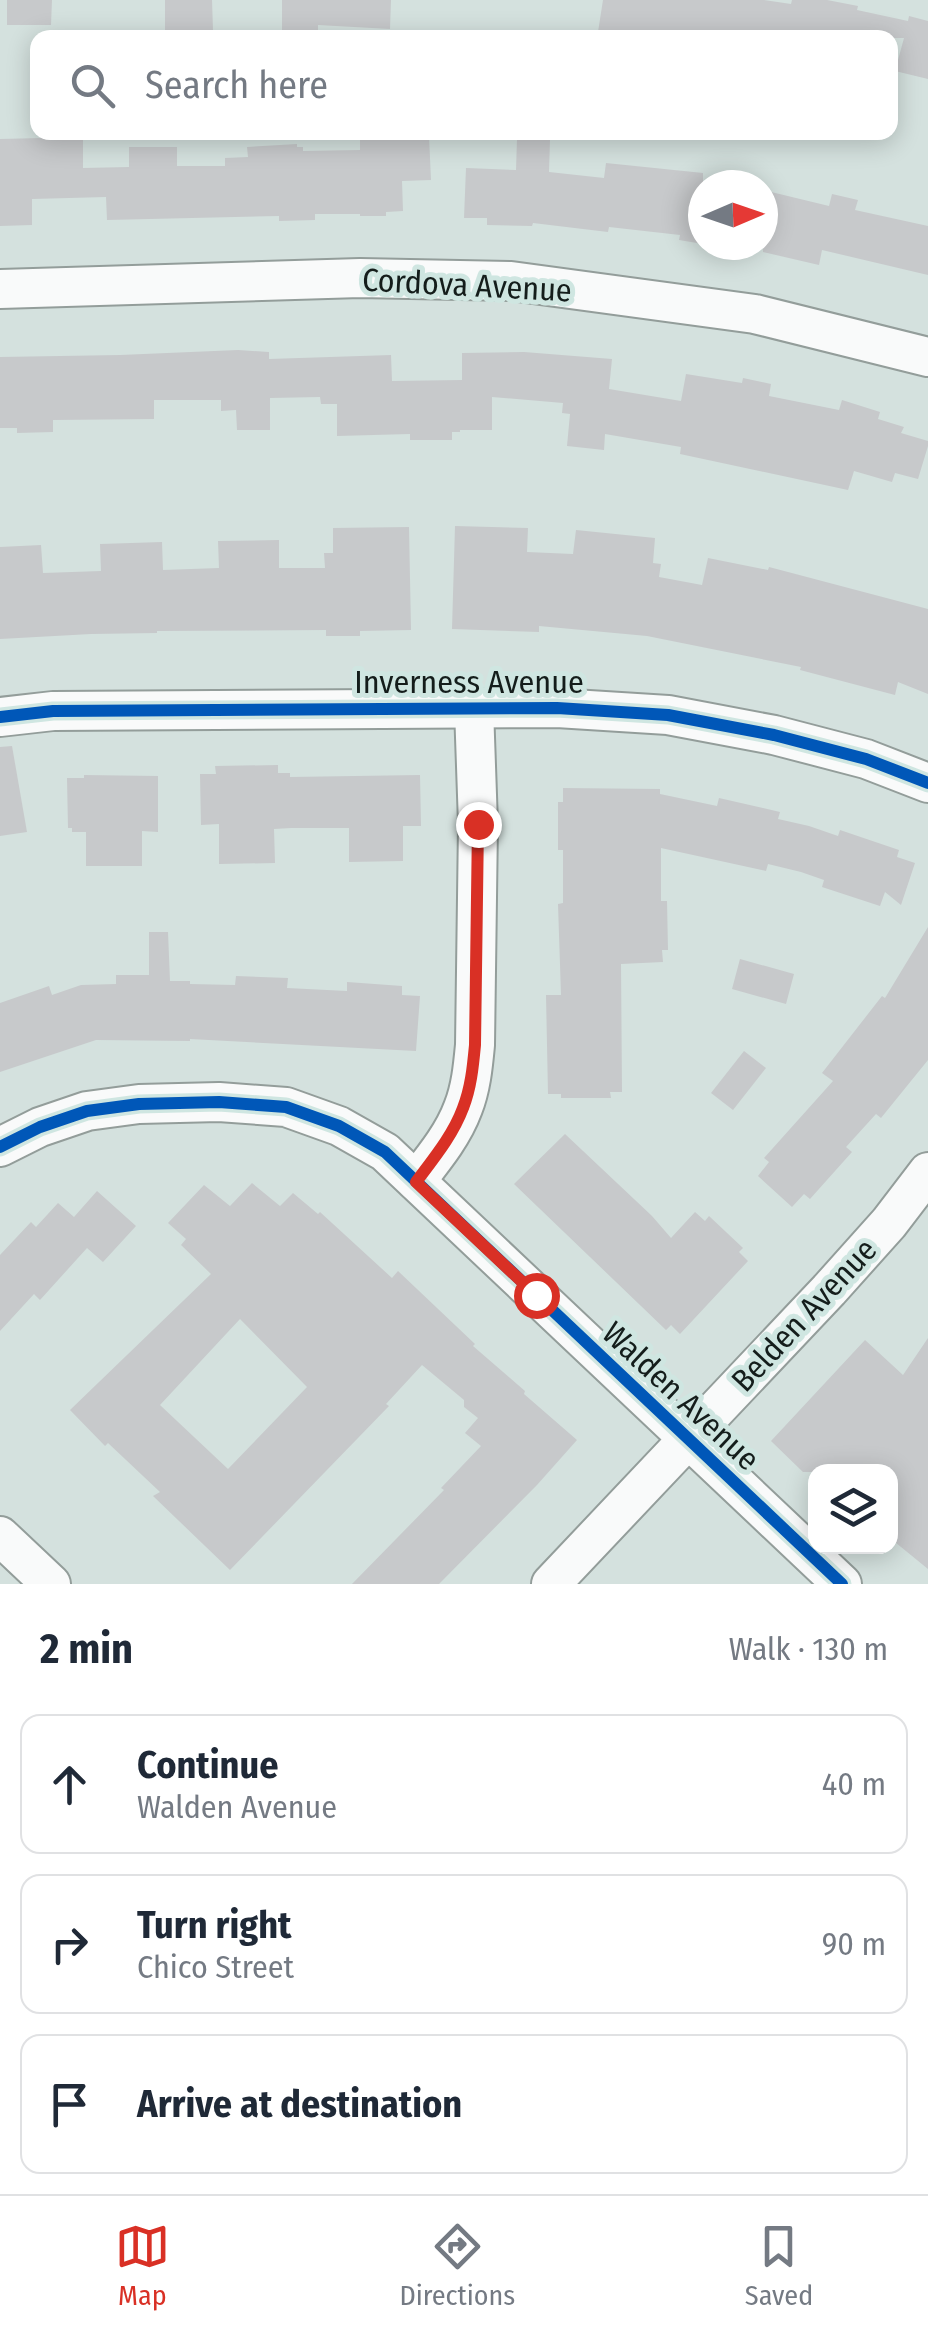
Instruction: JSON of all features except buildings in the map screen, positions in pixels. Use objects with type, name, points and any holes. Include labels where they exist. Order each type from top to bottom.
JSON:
[{"type":"street","name":"Cordova Avenue","points":[[0,289],[360,278],[510,281],[755,314],[928,357]]},
{"type":"street","name":"Inverness Avenue","points":[[0,717],[53,711],[474,708],[668,715],[774,735],[866,759],[928,784]]},
{"type":"street","points":[[416,1182],[444,1144],[463,1109],[471,1081],[475,1045],[478,824],[474,708]]},
{"type":"street","name":"Walden Avenue","points":[[0,1147],[40,1127],[87,1111],[139,1104],[218,1102],[286,1107],[339,1126],[386,1152],[842,1584]]},
{"type":"street","name":"Belden Avenue","points":[[551,1584],[851,1266],[928,1172]]},
{"type":"street","points":[[0,1536],[50,1584]]},
{"type":"cycle path","points":[[0,717],[53,711],[557,708],[668,715],[774,735],[866,759],[928,783]]},
{"type":"cycle path","points":[[0,1147],[40,1127],[87,1111],[139,1104],[219,1102],[286,1107],[339,1126],[385,1152],[842,1584]]},
{"type":"route","points":[[478,824],[475,1045],[471,1081],[463,1109],[444,1144],[416,1182],[536,1295]]}]
